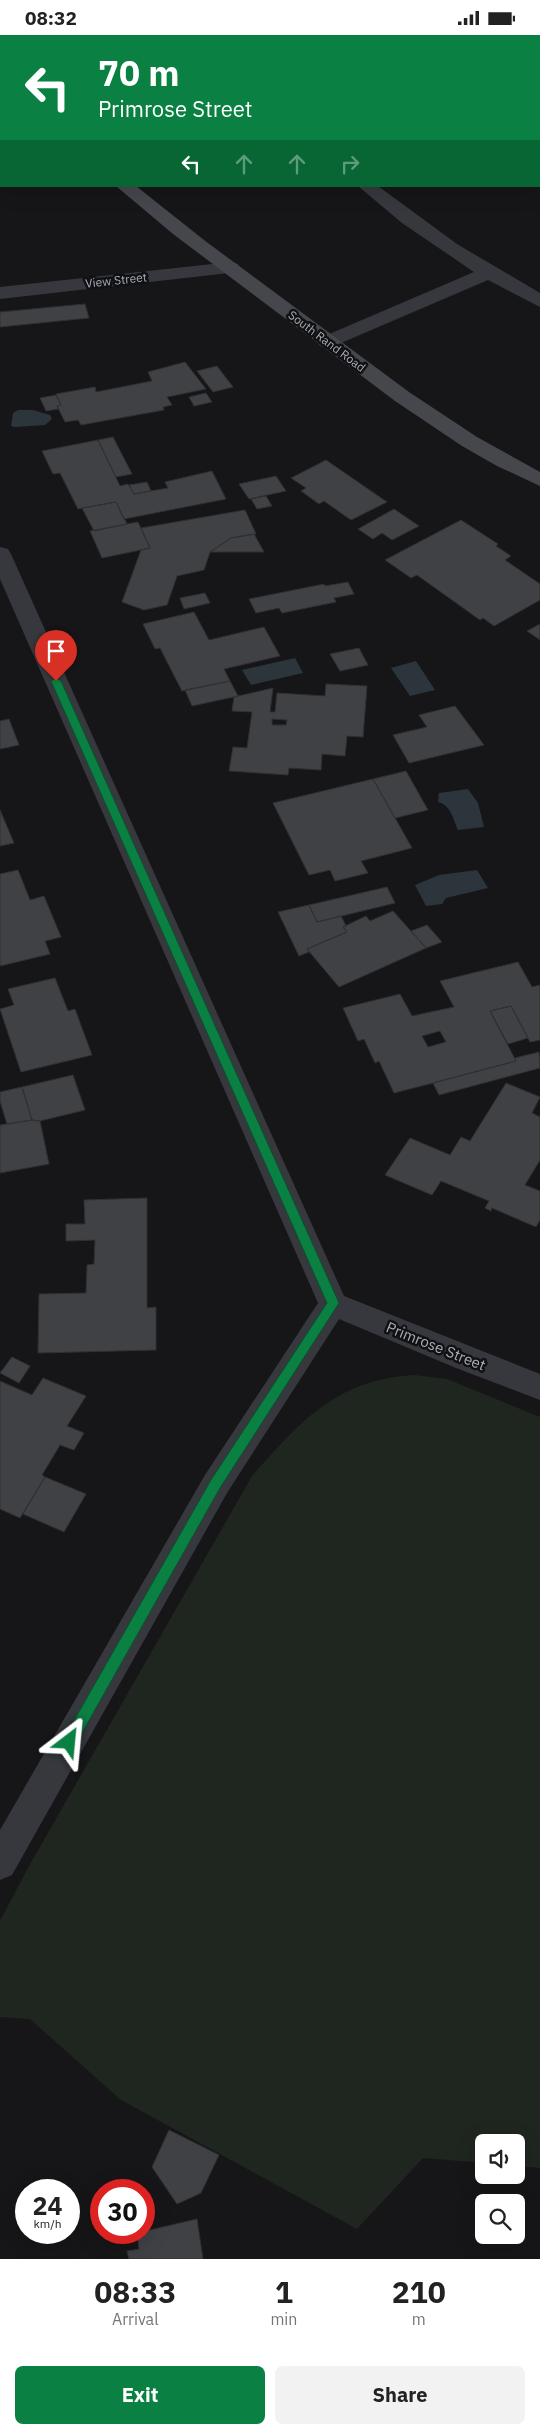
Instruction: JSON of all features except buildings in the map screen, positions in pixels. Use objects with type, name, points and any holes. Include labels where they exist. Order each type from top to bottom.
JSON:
[{"type":"main road","name":"South Rand Road","points":[[127,187],[327,342],[476,446],[540,479]]},
{"type":"street","points":[[368,187],[436,241],[487,273],[540,301]]},
{"type":"street","name":"View Street","points":[[0,293],[231,268]]},
{"type":"street","points":[[327,342],[487,273]]},
{"type":"street","points":[[0,554],[333,1303],[216,1484],[0,1863]]},
{"type":"street","name":"Primrose Street","points":[[333,1303],[466,1359],[540,1387]]},
{"type":"shaded area","points":[[18,410],[33,410],[50,415],[52,419],[45,425],[11,426],[13,413]]},
{"type":"shaded area","points":[[295,658],[303,673],[251,685],[242,670]]},
{"type":"shaded area","points":[[416,661],[435,690],[410,696],[391,668]]},
{"type":"shaded area","points":[[468,789],[478,803],[484,827],[458,830],[449,809],[438,802],[439,793]]},
{"type":"shaded area","points":[[477,870],[488,888],[446,898],[442,904],[426,906],[415,885],[439,875]]},
{"type":"shaded area","points":[[415,1375],[447,1379],[540,1417],[540,2168],[525,2167],[525,2134],[475,2134],[475,2162],[423,2158],[357,2229],[121,2100],[30,2019],[0,2017],[0,1921],[29,1866],[252,1476],[287,1438],[323,1406],[342,1394],[388,1378]]},
{"type":"route","points":[[56,681],[333,1303],[216,1484],[69,1742]]}]
